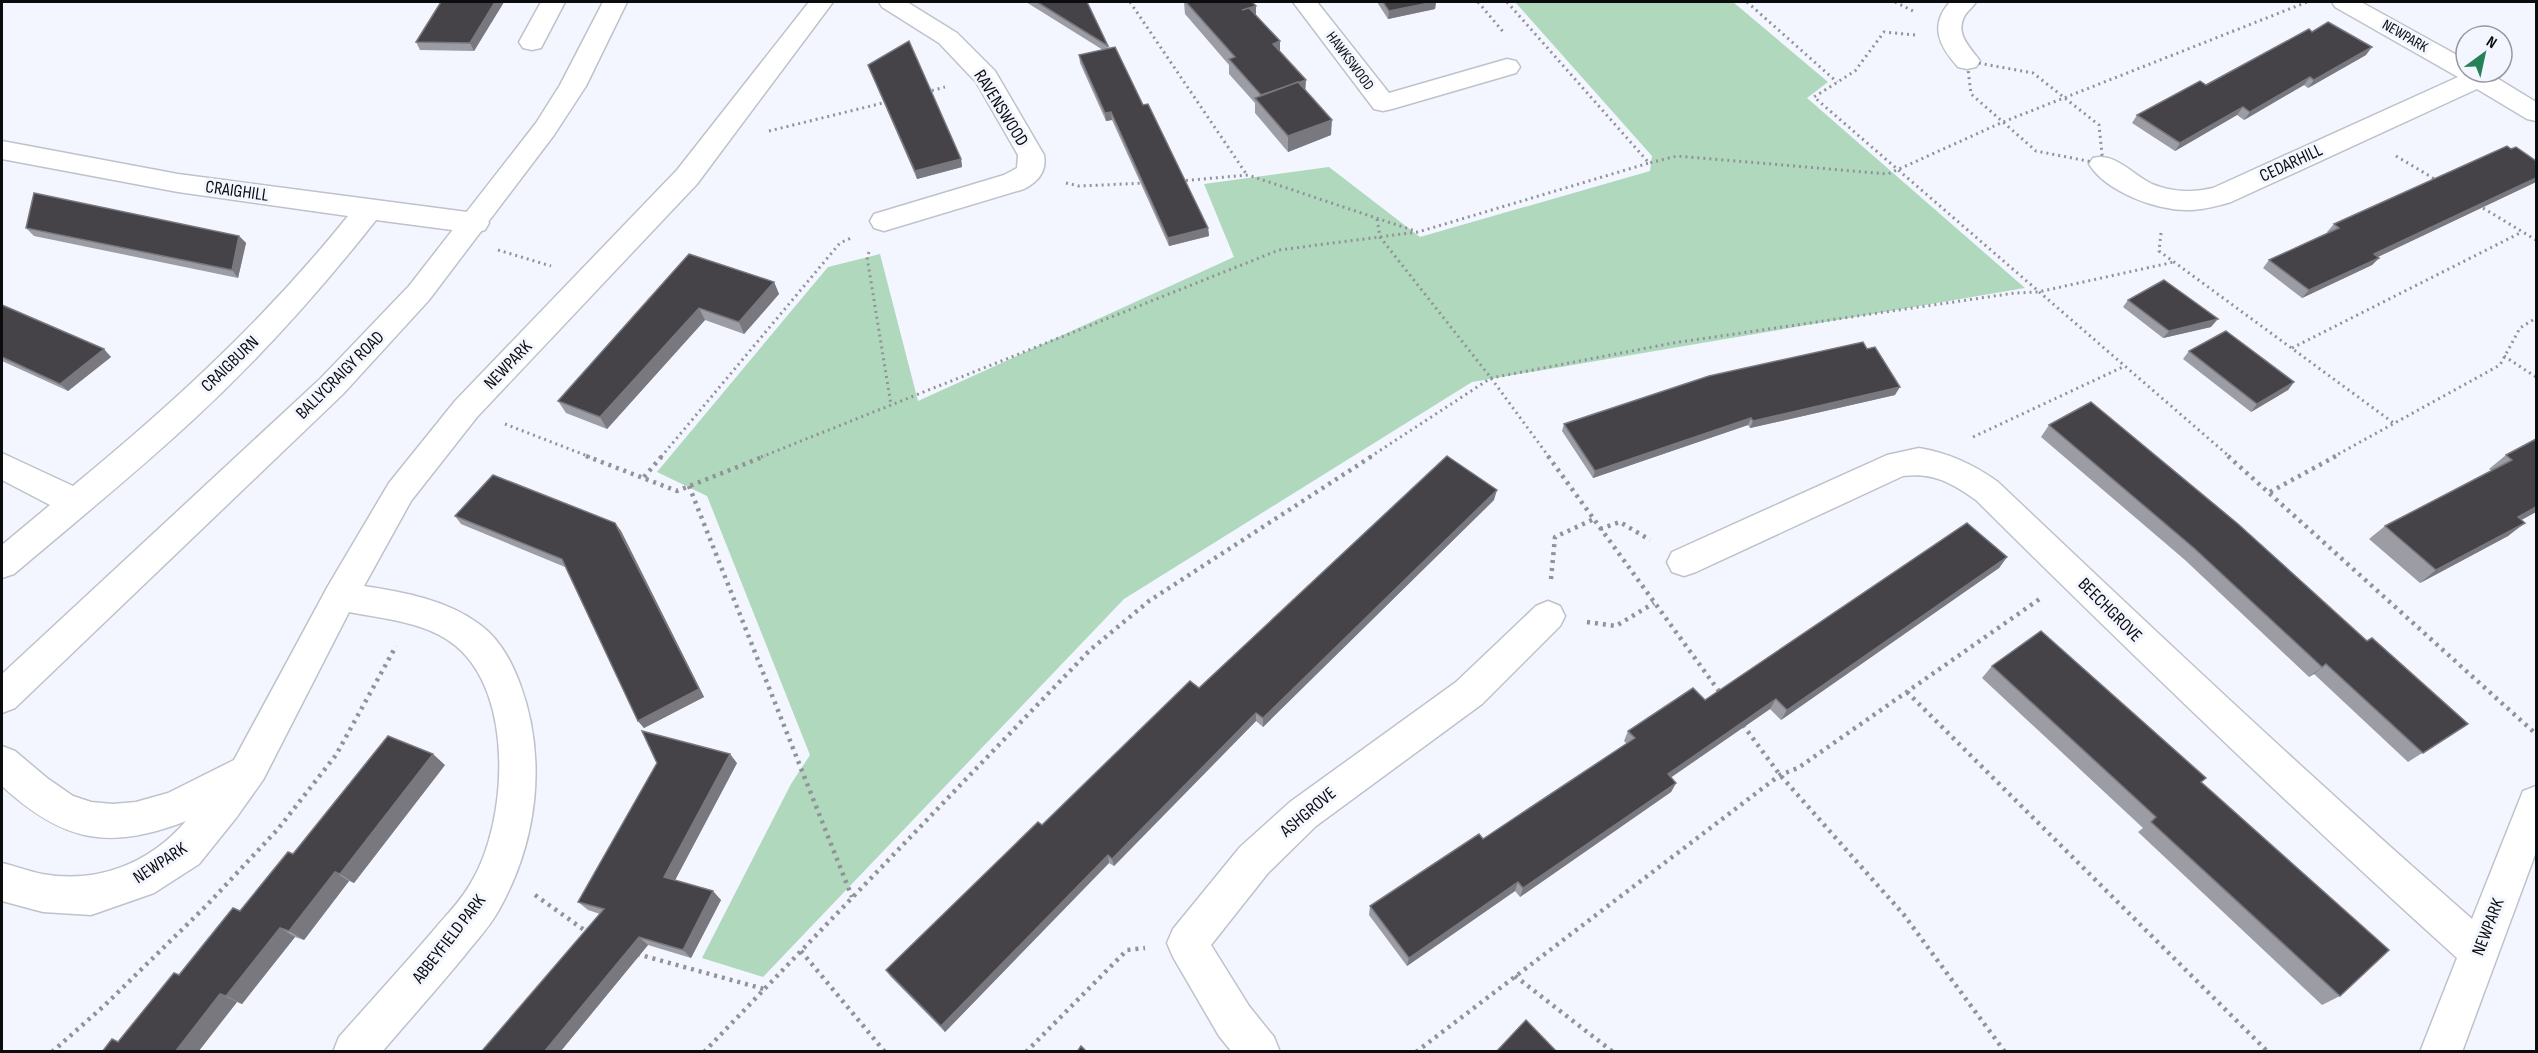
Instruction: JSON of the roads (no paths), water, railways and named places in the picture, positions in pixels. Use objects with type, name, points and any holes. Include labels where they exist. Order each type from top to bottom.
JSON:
[{"type":"street","points":[[532,42],[553,2]]},
{"type":"street","name":"BALLYCRAIGY ROAD","points":[[2,697],[332,386],[419,294],[545,129],[567,94],[615,2]]},
{"type":"street","name":"NEWPARK","points":[[2,882],[43,893],[91,896],[140,880],[184,851],[223,806],[250,768],[340,596],[400,492],[466,408],[687,177],[820,2]]},
{"type":"street","name":"RAVENSWOOD","points":[[884,220],[1014,182],[1028,174],[1032,168],[1031,154],[986,77],[948,38],[891,2]]},
{"type":"street","name":"HAWKSWOOD","points":[[1305,2],[1383,103],[1507,67]]},
{"type":"street","points":[[1964,2],[1950,18],[1951,39],[1967,61]]},
{"type":"street","name":"NEWPARK","points":[[2344,2],[2454,64]]},
{"type":"street","name":"CEDARHILL","points":[[2103,164],[2138,189],[2164,199],[2196,202],[2221,195],[2358,133],[2454,83]]},
{"type":"street","name":"NEWPARK","points":[[2488,84],[2536,113]]},
{"type":"street","name":"CRAIGHILL","points":[[2,150],[210,188],[369,209],[469,231]]},
{"type":"street","name":"CRAIGBURN","points":[[2,564],[157,434],[261,334],[334,254],[369,209]]},
{"type":"street","name":"BEECHGROVE","points":[[1684,562],[1898,464],[1919,461],[1950,468],[1987,491],[2150,649],[2364,848],[2479,951]]},
{"type":"street","points":[[2,466],[75,502]]},
{"type":"street","name":"ABBEYFIELD PARK","points":[[340,596],[406,609],[445,621],[469,636],[494,664],[509,699],[516,763],[513,820],[499,868],[484,897],[463,926],[354,1052]]},
{"type":"street","name":"ASHGROVE","points":[[1259,1052],[1224,1007],[1186,943],[1254,860],[1303,814],[1469,693],[1548,616]]},
{"type":"street","points":[[2,764],[37,795],[70,813],[104,820],[130,821],[161,814],[207,793],[250,768]]},
{"type":"street","name":"NEWPARK","points":[[2441,1052],[2536,803]]}]
